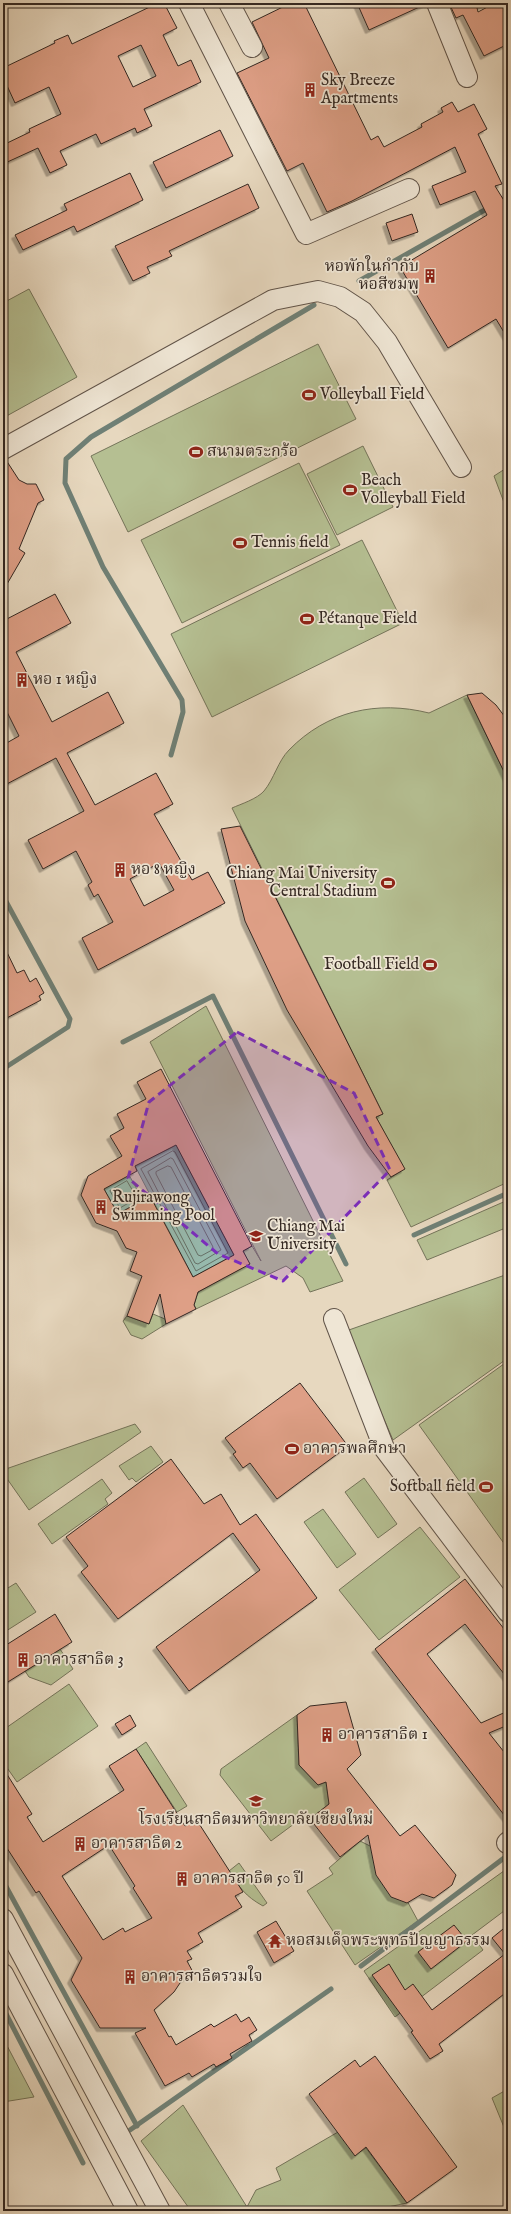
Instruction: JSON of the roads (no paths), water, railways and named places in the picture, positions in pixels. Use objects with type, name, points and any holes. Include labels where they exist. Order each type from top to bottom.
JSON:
[{"type":"street","points":[[189,3],[306,234],[409,189]]},
{"type":"street","points":[[229,3],[252,47]]},
{"type":"street","points":[[437,3],[467,77]]},
{"type":"street","points":[[3,449],[273,300],[318,291],[340,297],[363,312],[387,342],[461,467]]},
{"type":"street","points":[[334,1319],[384,1448],[508,1612]]},
{"type":"street","points":[[3,1920],[160,2211]]},
{"type":"street","points":[[3,1974],[128,2211]]},
{"type":"water","points":[[176,1145],[234,1255],[193,1277],[135,1166]]},
{"type":"water","points":[[129,1175],[143,1200],[118,1214],[104,1189]]},
{"type":"waterway","points":[[497,203],[508,197]]},
{"type":"waterway","points":[[359,281],[490,207]]},
{"type":"waterway","points":[[171,755],[183,712],[182,700],[103,567],[65,483],[66,459],[91,437],[314,305]]},
{"type":"waterway","points":[[3,896],[70,1019],[68,1027],[3,1069]]},
{"type":"waterway","points":[[123,1042],[213,996],[346,1264]]},
{"type":"waterway","points":[[414,1235],[508,1193]]},
{"type":"waterway","points":[[361,1966],[508,1855]]},
{"type":"waterway","points":[[3,1881],[137,2126]]},
{"type":"waterway","points":[[130,2130],[331,1989]]},
{"type":"waterway","points":[[3,2008],[83,2163]]},
{"type":"place","name":"Sky Breeze Apartments","points":[[310,90]]},
{"type":"place","name":"หอพักในกำกับ หอสีชมพู","points":[[430,276]]},
{"type":"place","name":"Volleyball Field","points":[[309,395]]},
{"type":"place","name":"สนามตระกร้อ","points":[[196,452]]},
{"type":"place","name":"Beach Volleyball Field","points":[[350,490]]},
{"type":"place","name":"Tennis field","points":[[240,543]]},
{"type":"place","name":"Pétanque Field","points":[[307,619]]},
{"type":"place","name":"หอ 1 หญิง","points":[[22,680]]},
{"type":"place","name":"หอ 8 หญิง","points":[[120,870]]},
{"type":"place","name":"Chiang Mai University Central Stadium","points":[[388,883]]},
{"type":"place","name":"Football Field","points":[[430,965]]},
{"type":"place","name":"Rujirawong Swimming Pool","points":[[101,1207]]},
{"type":"place","name":"Chiang Mai University","points":[[256,1236]]},
{"type":"place","name":"อาคารพลศึกษา","points":[[292,1449]]},
{"type":"place","name":"Softball field","points":[[486,1487]]},
{"type":"place","name":"อาคารสาธิต 3","points":[[23,1660]]},
{"type":"place","name":"อาคารสาธิต 1","points":[[327,1735]]},
{"type":"place","name":"โรงเรียนสาธิตมหาวิทยาลัยเชียงใหม่","points":[[256,1801]]},
{"type":"place","name":"อาคารสาธิต 2","points":[[80,1844]]},
{"type":"place","name":"อาคารสาธิต 50 ปี","points":[[182,1879]]},
{"type":"place","name":"หอสมเด็จพระพุทธปัญญาธรรม","points":[[275,1941]]},
{"type":"place","name":"อาคารสาธิตรวมใจ","points":[[130,1977]]}]
